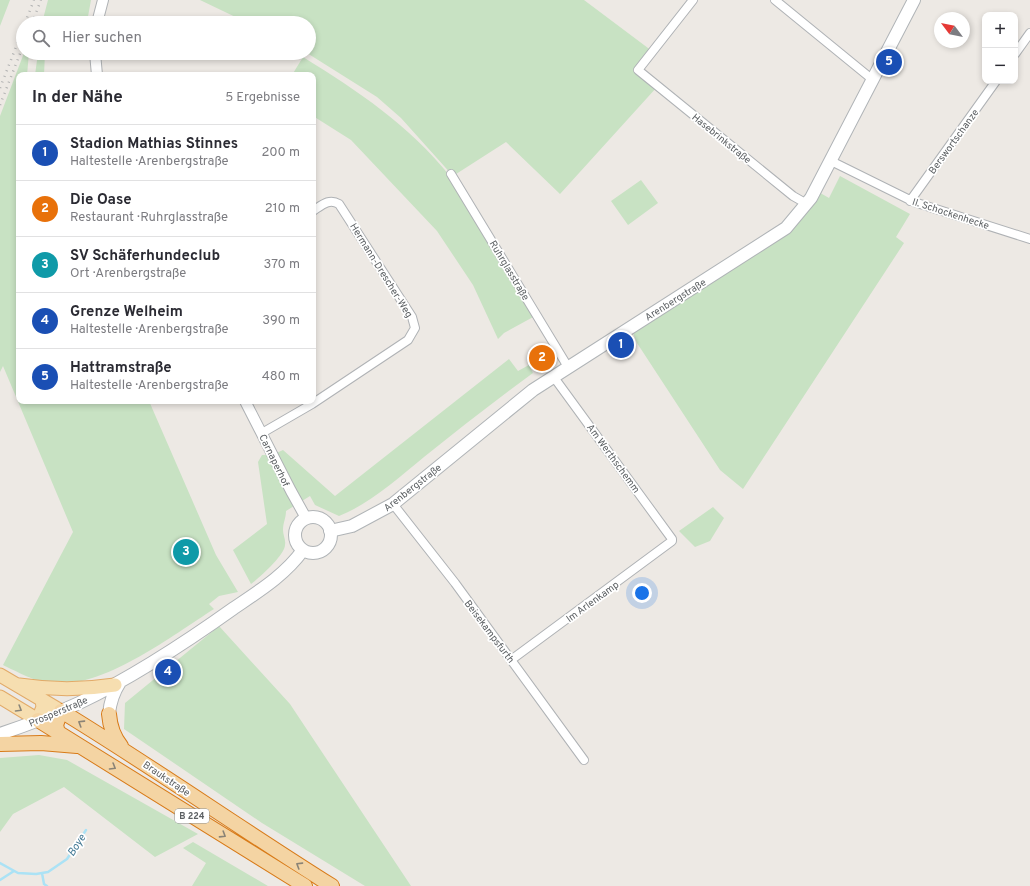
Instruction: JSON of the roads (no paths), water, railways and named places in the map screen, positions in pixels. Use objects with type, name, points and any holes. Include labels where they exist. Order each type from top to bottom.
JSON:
[{"type":"highway","points":[[58,733],[56,725],[61,711]]},
{"type":"highway","name":"Braukstraße","points":[[61,711],[124,750],[259,840],[332,886]]},
{"type":"highway","points":[[108,714],[110,727],[124,750]]},
{"type":"highway","name":"Braukstraße","points":[[38,720],[305,886]]},
{"type":"highway","points":[[0,744],[41,743],[79,746]]},
{"type":"main road","name":"Arenbergstraße","points":[[330,531],[352,526],[393,504],[513,405],[553,376],[778,235],[795,220],[807,204],[831,161],[914,0]]},
{"type":"main road","points":[[312,517],[321,519],[326,523],[330,531],[329,542],[323,549],[313,553],[303,550],[296,543],[295,533],[298,524],[306,518],[312,517]]},
{"type":"main road","points":[[19,685],[62,690],[87,689],[118,683],[225,615],[278,577],[292,564],[303,550]]},
{"type":"main road","name":"Braukstraße","points":[[0,675],[61,711]]},
{"type":"main road","points":[[108,714],[110,702],[118,683]]},
{"type":"main road","name":"Prosperstraße","points":[[0,734],[61,711],[118,683]]},
{"type":"main road","name":"Braukstraße","points":[[0,697],[38,720]]},
{"type":"main road","points":[[38,720],[43,707],[42,700]]},
{"type":"street","points":[[99,16],[103,0]]},
{"type":"street","name":"Hasebrinkstraße","points":[[693,0],[638,70],[794,196],[807,204]]},
{"type":"street","points":[[775,0],[873,80]]},
{"type":"street","points":[[1018,50],[1030,33]]},
{"type":"street","points":[[96,60],[97,72]]},
{"type":"street","name":"Berswortschanze","points":[[910,200],[994,84]]},
{"type":"street","name":"II. Schockenhecke","points":[[831,161],[910,200],[1030,239]]},
{"type":"street","name":"Ruhrglasstraße","points":[[451,174],[568,367]]},
{"type":"street","name":"Hermann-Drescher-Weg","points":[[316,210],[328,201],[334,201],[340,204],[412,317],[415,328],[408,340],[316,401]]},
{"type":"street","name":"Am Werthschemm","points":[[553,376],[646,502],[672,541]]},
{"type":"street","name":"Carnaperhof","points":[[248,404],[306,518]]},
{"type":"street","name":"Hermann-Drescher-Weg","points":[[262,433],[312,404]]},
{"type":"street","name":"Beisekampsfurth","points":[[393,504],[512,660],[584,760]]},
{"type":"street","name":"Im Arlenkamp","points":[[512,660],[672,541]]},
{"type":"waterway","name":"Boye","points":[[0,863],[18,873],[36,874],[48,872],[67,859],[86,830]]},
{"type":"waterway","points":[[0,880],[14,871]]},
{"type":"waterway","points":[[42,873],[44,884],[47,886]]},
{"type":"railway","points":[[28,16],[34,0]]},
{"type":"railway","points":[[35,16],[41,0]]},
{"type":"railway","points":[[0,88],[16,47]]},
{"type":"railway","points":[[0,105],[18,60]]},
{"type":"place","name":"Hattramstraße","points":[[889,62]]},
{"type":"place","name":"Stadion Mathias Stinnes","points":[[621,345]]},
{"type":"place","name":"Die Oase","points":[[542,358]]},
{"type":"place","name":"SV Schäferhundeclub","points":[[186,552]]},
{"type":"place","name":"Grenze Welheim","points":[[168,672]]}]
